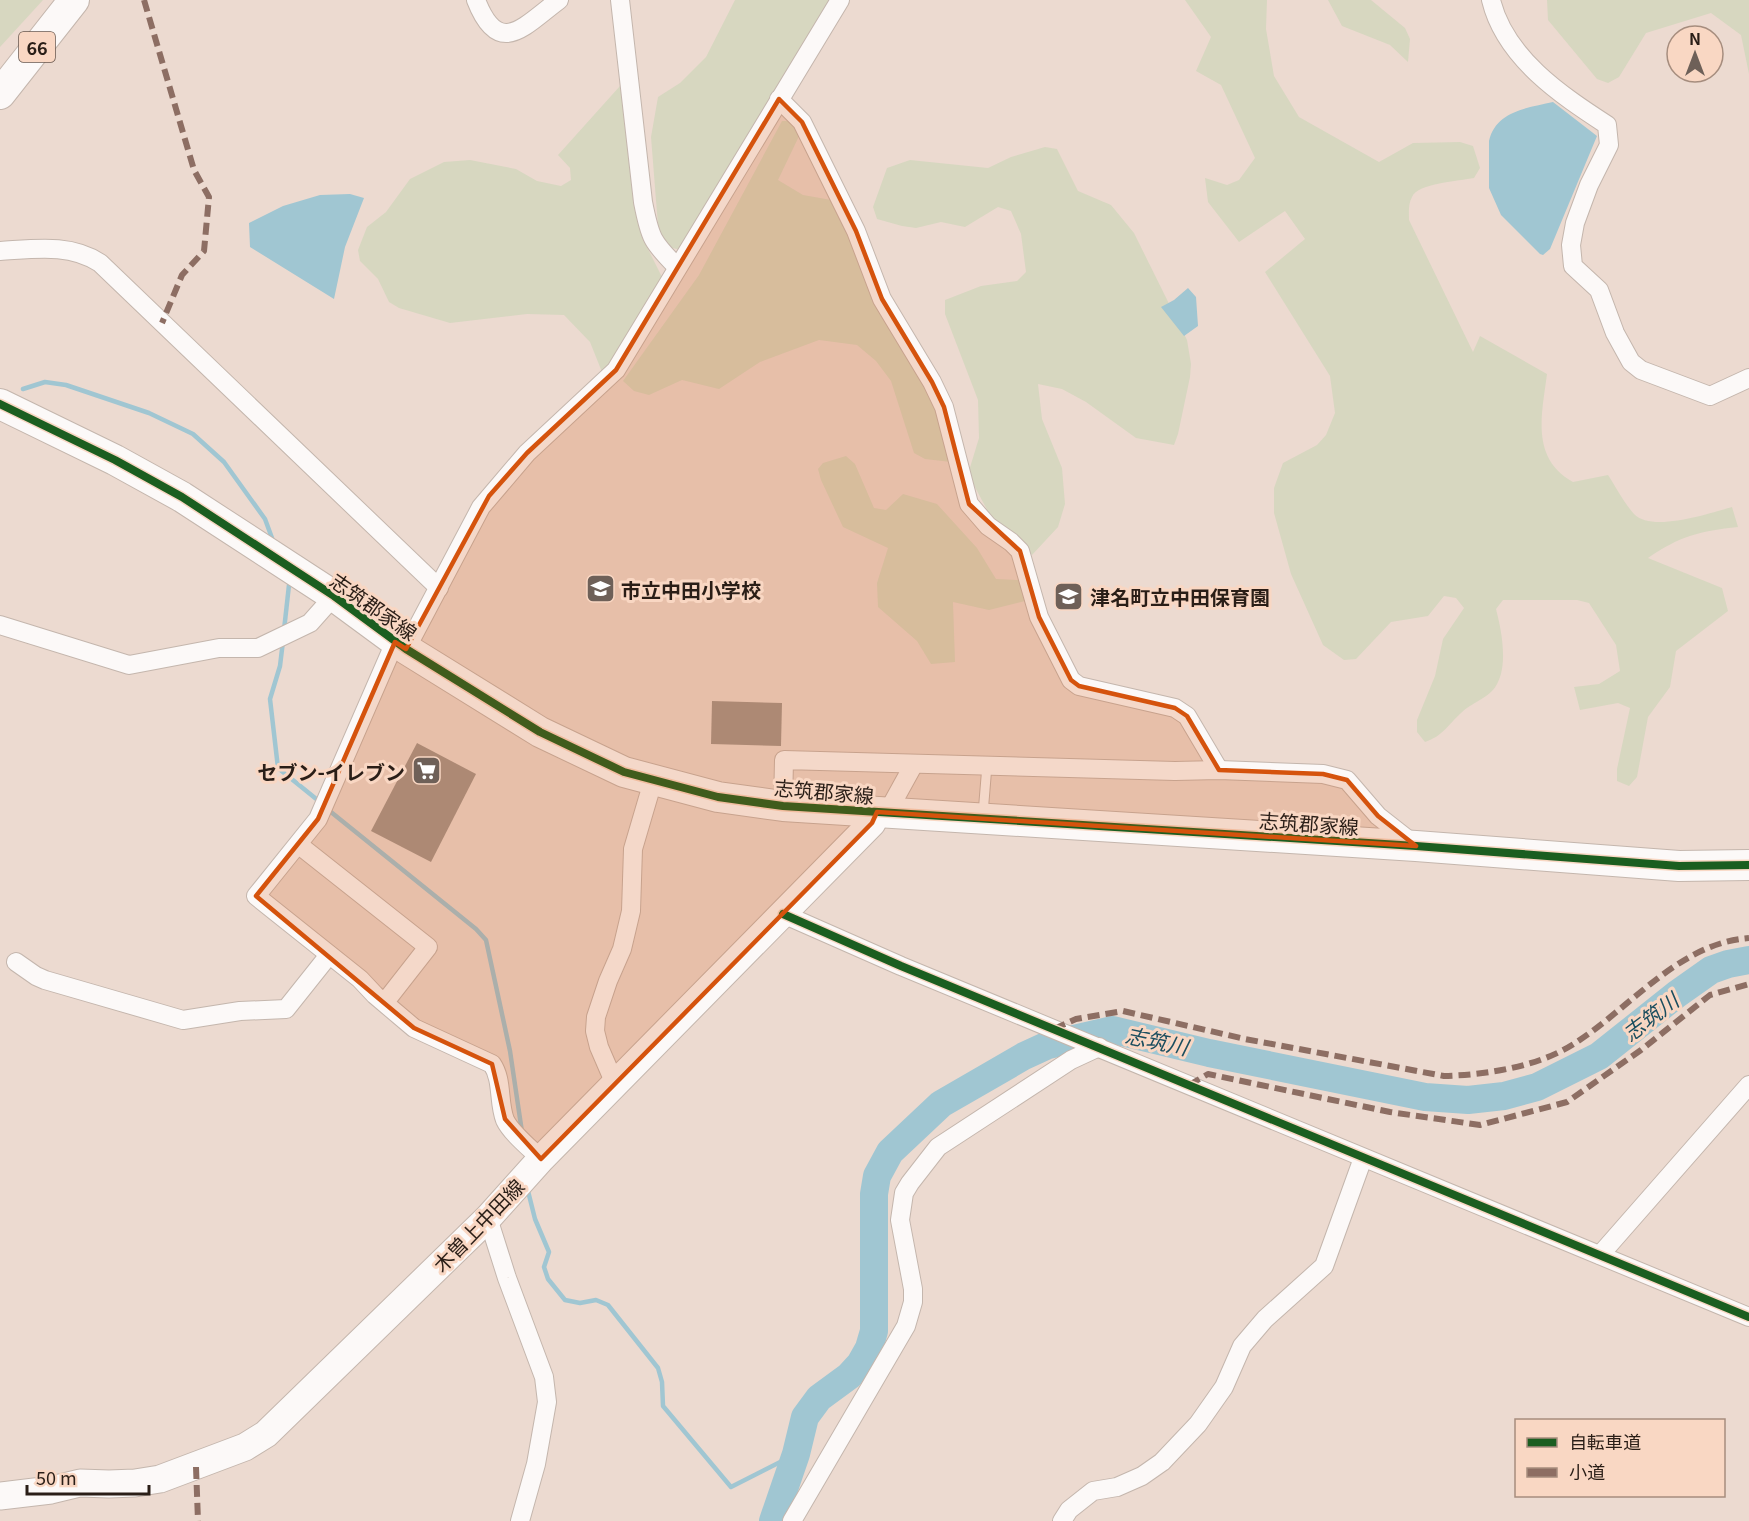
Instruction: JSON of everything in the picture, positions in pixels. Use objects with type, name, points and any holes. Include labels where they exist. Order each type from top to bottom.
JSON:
[{"type":"main road","name":"66","points":[[0,94],[74,0]]},
{"type":"main road","name":"志筑郡家線","points":[[0,404],[115,460],[182,497],[334,596],[401,646],[540,732],[624,772],[653,780],[718,797],[783,806],[1416,846],[1679,866],[1749,865]]},
{"type":"main road","name":"木曽上中田線","points":[[0,1496],[51,1490],[80,1483],[135,1483],[160,1479],[245,1447],[266,1434],[488,1218],[541,1159],[882,813]]},
{"type":"street","points":[[476,0],[488,26],[499,32],[511,33],[559,0]]},
{"type":"street","points":[[620,0],[648,229],[656,245],[677,267]]},
{"type":"street","points":[[541,1159],[505,1119],[497,1074],[492,1064],[414,1029],[360,979],[256,896],[318,819],[401,646],[439,588],[481,507],[527,453],[616,370],[840,0]]},
{"type":"street","points":[[1491,0],[1510,42],[1526,62],[1551,85],[1607,125],[1609,145],[1589,185],[1575,223],[1571,245],[1574,266],[1599,290],[1615,333],[1632,362],[1641,370],[1710,396],[1749,378]]},
{"type":"street","points":[[779,99],[802,122],[856,231],[882,299],[932,382],[944,407],[969,504],[988,526],[1020,551],[1039,616],[1071,680],[1079,686],[1175,708],[1187,716],[1219,770]]},
{"type":"street","points":[[0,251],[52,248],[76,251],[100,263],[439,588]]},
{"type":"street","points":[[0,626],[129,665],[219,648],[258,648],[310,623],[334,596]]},
{"type":"street","points":[[783,806],[784,760],[1323,774],[1347,780],[1378,816],[1416,846]]},
{"type":"street","points":[[882,813],[914,764]]},
{"type":"street","points":[[615,1084],[599,1047],[595,1031],[596,1017],[622,949],[631,912],[633,849],[653,780]]},
{"type":"street","points":[[299,845],[428,947],[385,1002]]},
{"type":"street","points":[[783,914],[901,966],[1749,1317]]},
{"type":"street","points":[[16,962],[45,980],[183,1020],[240,1011],[286,1010],[329,956]]},
{"type":"street","points":[[792,1521],[906,1326],[913,1302],[913,1289],[900,1220],[904,1193],[910,1183],[938,1147],[1071,1060],[1097,1046]]},
{"type":"street","points":[[1600,1255],[1749,1085]]},
{"type":"street","points":[[1062,1521],[1069,1510],[1093,1491],[1117,1487],[1142,1476],[1162,1462],[1198,1424],[1224,1387],[1242,1346],[1265,1319],[1324,1266],[1363,1158]]},
{"type":"street","points":[[488,1218],[507,1278],[544,1377],[547,1402],[536,1464],[520,1521]]},
{"type":"lane","points":[[983,819],[987,765]]},
{"type":"highlighted area","points":[[779,99],[802,122],[856,231],[882,299],[932,382],[944,407],[969,504],[1020,551],[1039,617],[1071,680],[1079,686],[1175,708],[1187,716],[1219,770],[1323,774],[1347,780],[1378,816],[1416,846],[877,812],[872,823],[541,1159],[505,1119],[492,1064],[414,1028],[256,896],[318,819],[395,642],[406,649],[489,496],[527,453],[616,370]]},
{"type":"green space","points":[[0,0],[43,0],[0,47]]},
{"type":"green space","points":[[735,0],[829,0],[681,250],[668,247],[659,238],[651,137],[658,97],[680,83],[706,57]]},
{"type":"green space","points":[[1185,0],[1267,0],[1266,29],[1274,76],[1299,117],[1379,162],[1413,143],[1460,142],[1473,146],[1480,168],[1474,178],[1430,186],[1416,192],[1410,203],[1409,220],[1473,352],[1480,336],[1547,374],[1542,434],[1550,461],[1559,472],[1573,482],[1608,475],[1634,514],[1654,522],[1682,520],[1732,507],[1738,527],[1712,530],[1691,536],[1670,544],[1648,558],[1722,588],[1728,611],[1676,651],[1670,687],[1648,717],[1637,777],[1629,786],[1617,781],[1617,769],[1630,708],[1618,703],[1580,710],[1574,687],[1599,684],[1620,671],[1616,645],[1589,603],[1577,600],[1503,600],[1496,609],[1503,652],[1498,683],[1492,691],[1465,710],[1441,733],[1425,742],[1417,732],[1417,720],[1435,676],[1443,639],[1464,608],[1456,598],[1444,596],[1428,616],[1391,622],[1356,659],[1344,660],[1323,645],[1291,574],[1274,513],[1274,488],[1283,463],[1317,445],[1326,435],[1335,413],[1330,376],[1265,272],[1305,239],[1285,211],[1239,242],[1208,202],[1205,178],[1227,185],[1239,180],[1255,158],[1221,85],[1196,71],[1211,37]]},
{"type":"green space","points":[[1328,0],[1371,0],[1405,28],[1410,39],[1408,62],[1390,45],[1342,26]]},
{"type":"green space","points":[[1547,0],[1749,0],[1749,74],[1741,35],[1711,13],[1675,24],[1665,24],[1665,27],[1646,33],[1619,77],[1608,83],[1597,79],[1548,20]]},
{"type":"green space","points":[[620,86],[643,239],[662,277],[604,377],[590,342],[564,315],[527,314],[450,323],[399,308],[389,302],[378,279],[360,261],[358,250],[367,227],[386,212],[410,179],[444,162],[470,160],[516,169],[537,181],[561,186],[571,180],[570,168],[558,155]]},
{"type":"green space","points":[[782,121],[796,121],[801,132],[778,180],[803,195],[837,201],[889,316],[944,428],[951,462],[925,459],[914,453],[891,381],[876,361],[857,345],[819,340],[760,362],[719,389],[682,380],[649,395],[634,391],[623,381],[699,275]]},
{"type":"green space","points":[[1045,147],[1057,149],[1078,191],[1111,205],[1134,233],[1187,340],[1191,364],[1174,445],[1136,438],[1086,402],[1062,389],[1038,384],[1042,419],[1062,468],[1065,504],[1058,527],[1032,555],[1015,536],[993,521],[968,474],[979,438],[978,400],[945,314],[945,300],[981,286],[1017,281],[1026,272],[1021,234],[1011,211],[998,207],[965,227],[941,222],[916,228],[877,219],[873,207],[887,168],[910,160],[988,168],[1011,157]]},
{"type":"green space","points":[[846,456],[855,464],[874,508],[886,510],[903,494],[937,504],[977,548],[996,579],[1020,580],[1025,601],[989,610],[953,602],[955,662],[931,664],[917,641],[878,607],[877,583],[888,548],[843,527],[818,469],[823,463]]},
{"type":"water","points":[[1553,102],[1597,136],[1550,249],[1543,255],[1501,215],[1489,188],[1489,141],[1498,123],[1505,117],[1523,109]]},
{"type":"water","points":[[350,194],[364,198],[345,247],[334,299],[250,247],[249,223],[283,206],[320,195]]},
{"type":"water","points":[[1188,288],[1196,297],[1198,326],[1184,336],[1161,307]]},
{"type":"building","points":[[712,701],[782,703],[781,746],[711,744]]},
{"type":"building","points":[[417,743],[476,774],[431,862],[371,831]]},
{"type":"waterway","points":[[23,389],[45,382],[66,385],[149,413],[193,434],[224,462],[265,519],[272,538]]},
{"type":"waterway","points":[[284,630],[289,585]]},
{"type":"waterway","points":[[283,641],[280,666],[270,699],[278,768],[320,802]]},
{"type":"waterway","points":[[326,808],[476,929],[486,940],[510,1051],[522,1132]]},
{"type":"waterway","name":"志筑川","points":[[773,1521],[796,1454],[805,1417],[819,1398],[849,1376],[860,1364],[869,1348],[874,1331],[874,1194],[877,1176],[890,1152],[941,1104],[1024,1056],[1048,1045],[1113,1030],[1209,1053],[1425,1097],[1468,1100],[1504,1096],[1537,1087],[1599,1056],[1711,970],[1749,960]]},
{"type":"waterway","points":[[528,1191],[535,1219],[549,1252],[544,1267],[548,1279],[565,1300],[580,1303],[596,1300],[608,1305],[658,1368],[662,1382],[663,1406],[731,1487],[796,1454]]},
{"type":"marked path","points":[[144,0],[194,170],[209,197],[204,251],[182,275],[162,323]]},
{"type":"marked path","points":[[1054,1029],[1076,1019],[1123,1011],[1245,1039],[1444,1076],[1476,1074],[1527,1064],[1558,1053],[1593,1031],[1677,965],[1699,952],[1723,943],[1749,938]]},
{"type":"marked path","points":[[1189,1085],[1208,1074],[1390,1112],[1480,1125],[1567,1102],[1641,1050],[1710,995],[1749,984]]},
{"type":"marked path","points":[[196,1467],[198,1521]]},
{"type":"cycle path","points":[[0,404],[115,460],[182,497],[334,596],[406,649],[540,732],[624,772],[718,797],[783,806],[1416,846],[1679,866],[1749,865]]},
{"type":"cycle path","points":[[783,914],[901,966],[1749,1317]]},
{"type":"place","name":"市立中田小学校","points":[[600,589]]},
{"type":"place","name":"津名町立中田保育園","points":[[1069,596]]},
{"type":"place","name":"セブン-イレブン","points":[[426,771]]}]
